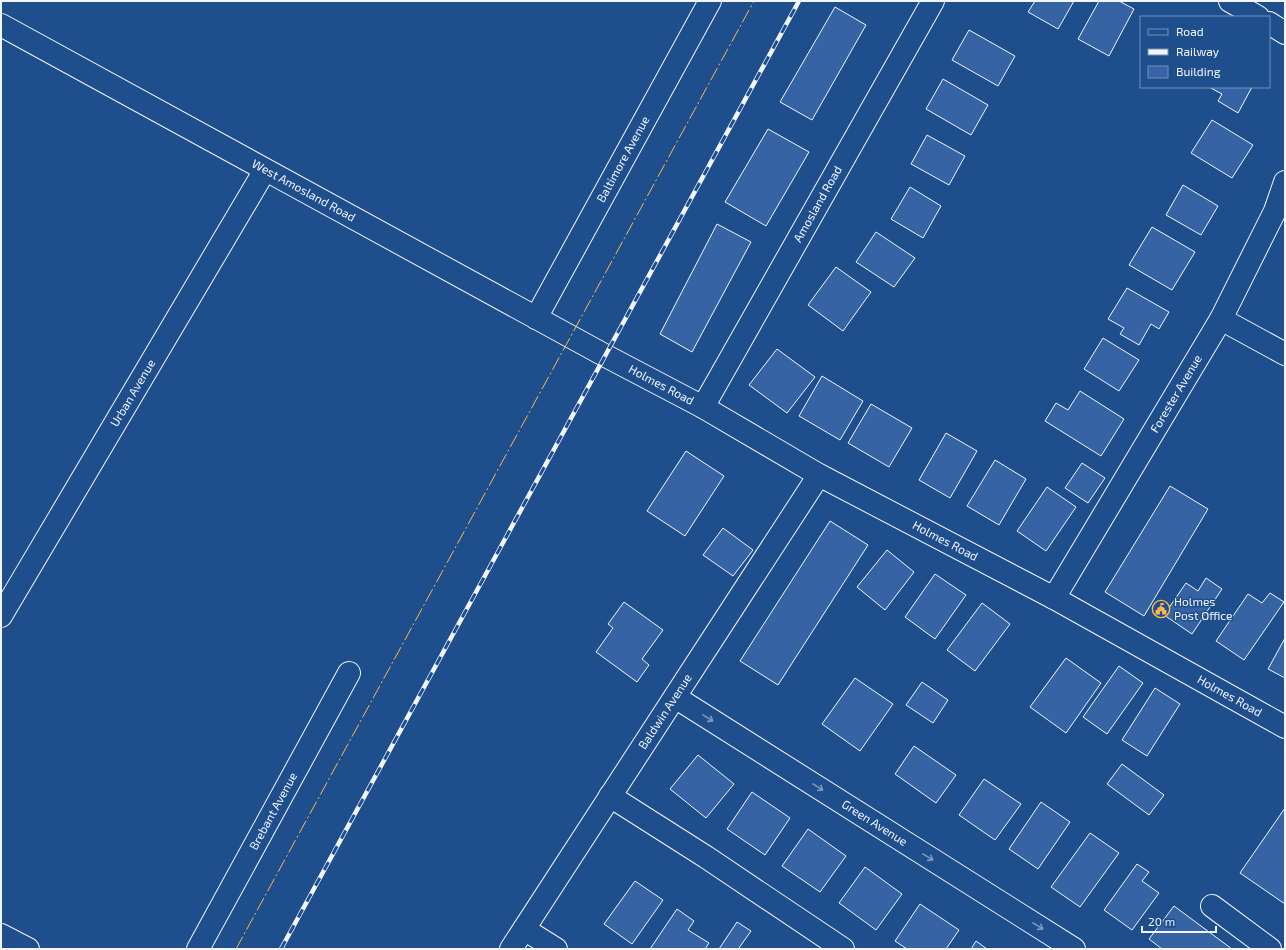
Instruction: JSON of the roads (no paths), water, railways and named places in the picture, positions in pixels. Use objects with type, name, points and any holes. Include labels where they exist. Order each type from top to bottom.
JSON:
[{"type":"street","name":"Baltimore Avenue","points":[[536,318],[710,1]]},
{"type":"street","name":"Amosland Road","points":[[703,407],[933,1]]},
{"type":"street","points":[[1230,1],[1256,16]]},
{"type":"street","points":[[1270,24],[1285,32]]},
{"type":"street","name":"West Amosland Road","points":[[1,25],[606,356]]},
{"type":"street","name":"Urban Avenue","points":[[1,616],[265,170]]},
{"type":"street","name":"Forester Avenue","points":[[1054,598],[1221,319],[1275,211],[1285,182]]},
{"type":"street","points":[[1221,319],[1285,354]]},
{"type":"street","name":"Holmes Road","points":[[606,356],[703,407],[819,475],[1054,598],[1285,727]]},
{"type":"street","name":"Baldwin Avenue","points":[[511,949],[819,475]]},
{"type":"street","name":"Brebant Avenue","points":[[198,949],[349,673]]},
{"type":"street","name":"Green Avenue","points":[[675,697],[1074,949]]},
{"type":"street","points":[[610,796],[706,857],[843,949]]},
{"type":"street","points":[[1212,906],[1270,949]]},
{"type":"street","points":[[524,929],[556,949]]},
{"type":"street","points":[[1,935],[28,949]]},
{"type":"railway","points":[[281,949],[799,1]]},
{"type":"place","name":"Holmes Post Office","points":[[1161,609]]}]
